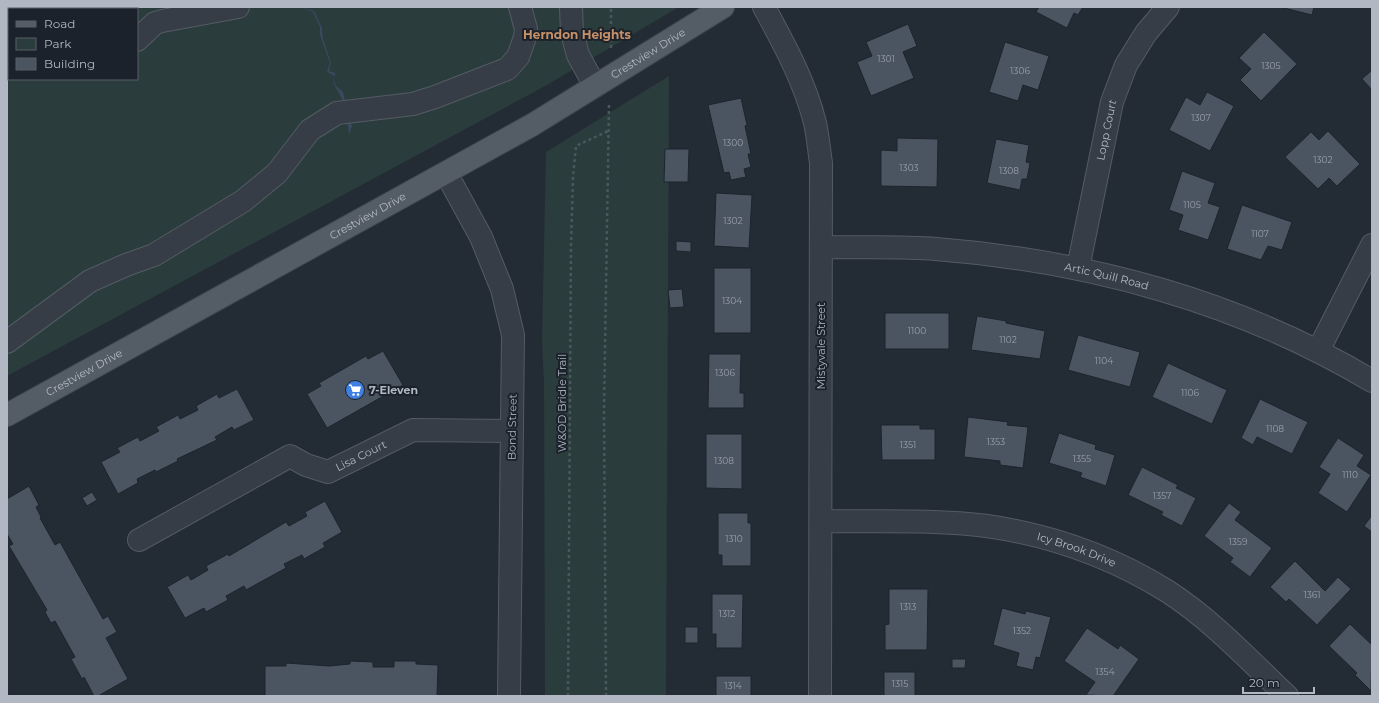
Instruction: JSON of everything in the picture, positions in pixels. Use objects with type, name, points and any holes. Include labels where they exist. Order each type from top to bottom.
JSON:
[{"type":"main road","name":"Crestview Drive","points":[[7,415],[532,125],[723,7]]},
{"type":"street","points":[[138,39],[155,23],[238,7]]},
{"type":"street","points":[[7,342],[90,281],[126,265],[154,255],[243,201],[277,173],[310,130],[345,111],[413,104],[435,98],[507,69],[518,57],[524,43],[526,29],[520,7]]},
{"type":"street","points":[[571,7],[572,33],[578,55],[602,81]]},
{"type":"street","name":"Mistyvale Street","points":[[764,7],[789,53],[803,86],[815,123],[821,163],[820,696]]},
{"type":"street","name":"Lopp Court","points":[[1078,268],[1112,102],[1126,66],[1146,33],[1168,7]]},
{"type":"street","name":"Bond Street","points":[[446,173],[481,237],[502,288],[513,335],[509,696]]},
{"type":"street","points":[[1318,351],[1372,245]]},
{"type":"street","name":"Artic Quill Road","points":[[822,247],[935,249],[1028,259],[1113,276],[1184,296],[1252,321],[1318,351],[1372,381]]},
{"type":"street","name":"Lisa Court","points":[[138,540],[290,456],[306,465],[328,472],[413,430],[512,431]]},
{"type":"street","name":"Icy Brook Drive","points":[[821,521],[956,523],[986,526],[1035,535],[1082,549],[1126,568],[1167,592],[1209,623],[1287,696]]},
{"type":"path","points":[[606,696],[604,409],[608,131],[602,81],[612,7]]},
{"type":"path","name":"W&OD Bridle Trail","points":[[568,696],[571,245],[573,177],[576,146],[608,131]]},
{"type":"green space","points":[[7,7],[679,7],[547,85],[7,376]]},
{"type":"green space","points":[[669,76],[666,696],[545,696],[544,383],[542,341],[546,152]]},
{"type":"water","points":[[300,7],[314,11],[322,28],[323,39],[331,63],[329,71],[335,73],[335,76],[327,72],[330,63],[320,35],[320,27],[313,12]]},
{"type":"water","points":[[335,76],[335,85],[343,92],[352,126],[349,135],[345,108],[334,85]]},
{"type":"building","points":[[1039,7],[1083,7],[1078,15],[1074,13],[1067,28],[1036,12]]},
{"type":"building","points":[[1280,7],[1314,7],[1312,15]]},
{"type":"building","points":[[908,24],[917,46],[903,52],[914,78],[871,96],[857,62],[872,56],[866,42]]},
{"type":"building","points":[[1264,32],[1297,64],[1261,101],[1240,80],[1251,69],[1239,58]]},
{"type":"building","points":[[1005,42],[1049,56],[1038,90],[1023,85],[1018,101],[989,92]]},
{"type":"building","points":[[1372,70],[1372,90],[1362,79]]},
{"type":"building","points":[[1207,92],[1234,106],[1210,151],[1169,130],[1186,97],[1200,105]]},
{"type":"building","points":[[741,98],[747,125],[745,126],[751,154],[748,154],[751,167],[744,169],[746,177],[731,180],[729,172],[724,173],[708,105]]},
{"type":"building","points":[[1328,131],[1360,164],[1337,186],[1329,178],[1318,189],[1285,157],[1311,132],[1319,140]]},
{"type":"building","points":[[897,138],[938,139],[937,187],[881,186],[881,150],[897,151]]},
{"type":"building","points":[[996,139],[1029,145],[1026,162],[1030,163],[1027,179],[1022,179],[1020,190],[987,183]]},
{"type":"building","points":[[665,149],[689,149],[688,182],[664,182]]},
{"type":"building","points":[[1182,171],[1215,183],[1208,203],[1220,207],[1208,240],[1178,230],[1183,215],[1169,210]]},
{"type":"building","points":[[716,193],[752,195],[749,248],[714,246]]},
{"type":"building","points":[[1242,205],[1292,222],[1282,250],[1268,246],[1261,260],[1227,249]]},
{"type":"building","points":[[676,241],[691,242],[691,252],[676,251]]},
{"type":"building","points":[[714,268],[751,268],[751,333],[714,333]]},
{"type":"building","points":[[682,289],[684,307],[670,308],[668,290]]},
{"type":"building","points":[[885,313],[949,313],[949,349],[885,349]]},
{"type":"building","points":[[977,316],[1006,321],[1006,323],[1045,331],[1040,359],[971,350]]},
{"type":"building","points":[[1078,335],[1140,352],[1130,387],[1068,370]]},
{"type":"building","name":"7-Eleven","points":[[383,351],[403,385],[327,428],[307,394],[321,386],[319,383],[366,356],[368,359]]},
{"type":"building","points":[[709,354],[741,354],[740,393],[744,393],[744,408],[708,408]]},
{"type":"building","points":[[1168,363],[1227,390],[1212,424],[1152,397]]},
{"type":"building","points":[[237,389],[254,420],[234,430],[232,427],[215,437],[217,440],[177,459],[178,461],[156,472],[155,470],[137,479],[138,483],[118,494],[101,462],[120,452],[117,448],[138,437],[140,441],[159,431],[156,427],[178,415],[180,419],[198,410],[196,406],[217,394],[219,398]]},
{"type":"building","points":[[1260,399],[1308,422],[1292,454],[1257,437],[1253,445],[1241,438]]},
{"type":"building","points":[[968,417],[1008,422],[1007,425],[1028,427],[1023,468],[1000,465],[1000,461],[964,457]]},
{"type":"building","points":[[881,425],[920,425],[920,429],[935,429],[935,460],[882,460]]},
{"type":"building","points":[[1059,433],[1096,445],[1095,449],[1115,455],[1106,486],[1080,477],[1082,473],[1049,463]]},
{"type":"building","points":[[706,434],[742,434],[742,489],[706,488]]},
{"type":"building","points":[[1338,438],[1364,455],[1357,466],[1371,475],[1347,512],[1318,493],[1330,474],[1319,467]]},
{"type":"building","points":[[1142,467],[1178,485],[1176,488],[1196,498],[1182,526],[1161,515],[1163,512],[1128,495]]},
{"type":"building","points":[[29,486],[39,505],[36,507],[41,517],[40,518],[55,545],[60,542],[103,619],[108,616],[117,632],[106,638],[128,679],[98,696],[94,696],[84,677],[82,679],[71,659],[75,657],[55,621],[51,623],[45,612],[47,610],[9,546],[13,544],[7,534],[7,499]]},
{"type":"building","points":[[92,492],[97,500],[87,506],[82,498]]},
{"type":"building","points":[[325,501],[342,532],[323,543],[325,547],[304,559],[302,555],[284,564],[286,568],[246,590],[244,586],[226,596],[228,600],[206,612],[204,608],[185,618],[167,587],[188,575],[191,580],[208,570],[206,566],[228,554],[229,556],[286,522],[289,526],[307,516],[305,512]]},
{"type":"building","points":[[1229,503],[1241,512],[1235,520],[1272,548],[1250,577],[1230,562],[1233,558],[1204,536]]},
{"type":"building","points":[[718,513],[748,513],[748,523],[751,523],[751,566],[722,566],[722,555],[718,555]]},
{"type":"building","points":[[1372,515],[1372,532],[1364,526]]},
{"type":"building","points":[[1295,561],[1325,591],[1338,577],[1351,589],[1317,625],[1289,599],[1286,602],[1270,587]]},
{"type":"building","points":[[889,589],[928,589],[927,650],[885,650],[885,625],[889,624]]},
{"type":"building","points":[[712,594],[743,594],[742,648],[716,648],[716,634],[712,634]]},
{"type":"building","points":[[1002,608],[1025,614],[1026,611],[1051,617],[1040,658],[1036,657],[1033,670],[1016,666],[1019,653],[993,645]]},
{"type":"building","points":[[1350,624],[1372,645],[1371,691],[1355,675],[1357,673],[1329,646]]},
{"type":"building","points":[[685,627],[698,627],[698,643],[685,643]]},
{"type":"building","points":[[1087,628],[1118,649],[1120,645],[1139,659],[1113,696],[1086,695],[1095,682],[1064,661]]},
{"type":"building","points":[[952,659],[966,659],[965,668],[952,668]]},
{"type":"building","points":[[350,661],[373,662],[373,667],[394,667],[394,661],[416,661],[416,664],[438,665],[437,696],[265,696],[265,666],[286,666],[286,663],[329,666],[350,664]]},
{"type":"building","points":[[884,672],[915,672],[915,696],[884,696]]},
{"type":"building","points":[[716,676],[751,676],[751,696],[716,696]]},
{"type":"place","name":"7-Eleven","points":[[355,390]]},
{"type":"district","name":"Herndon Heights","points":[[577,35]]}]
